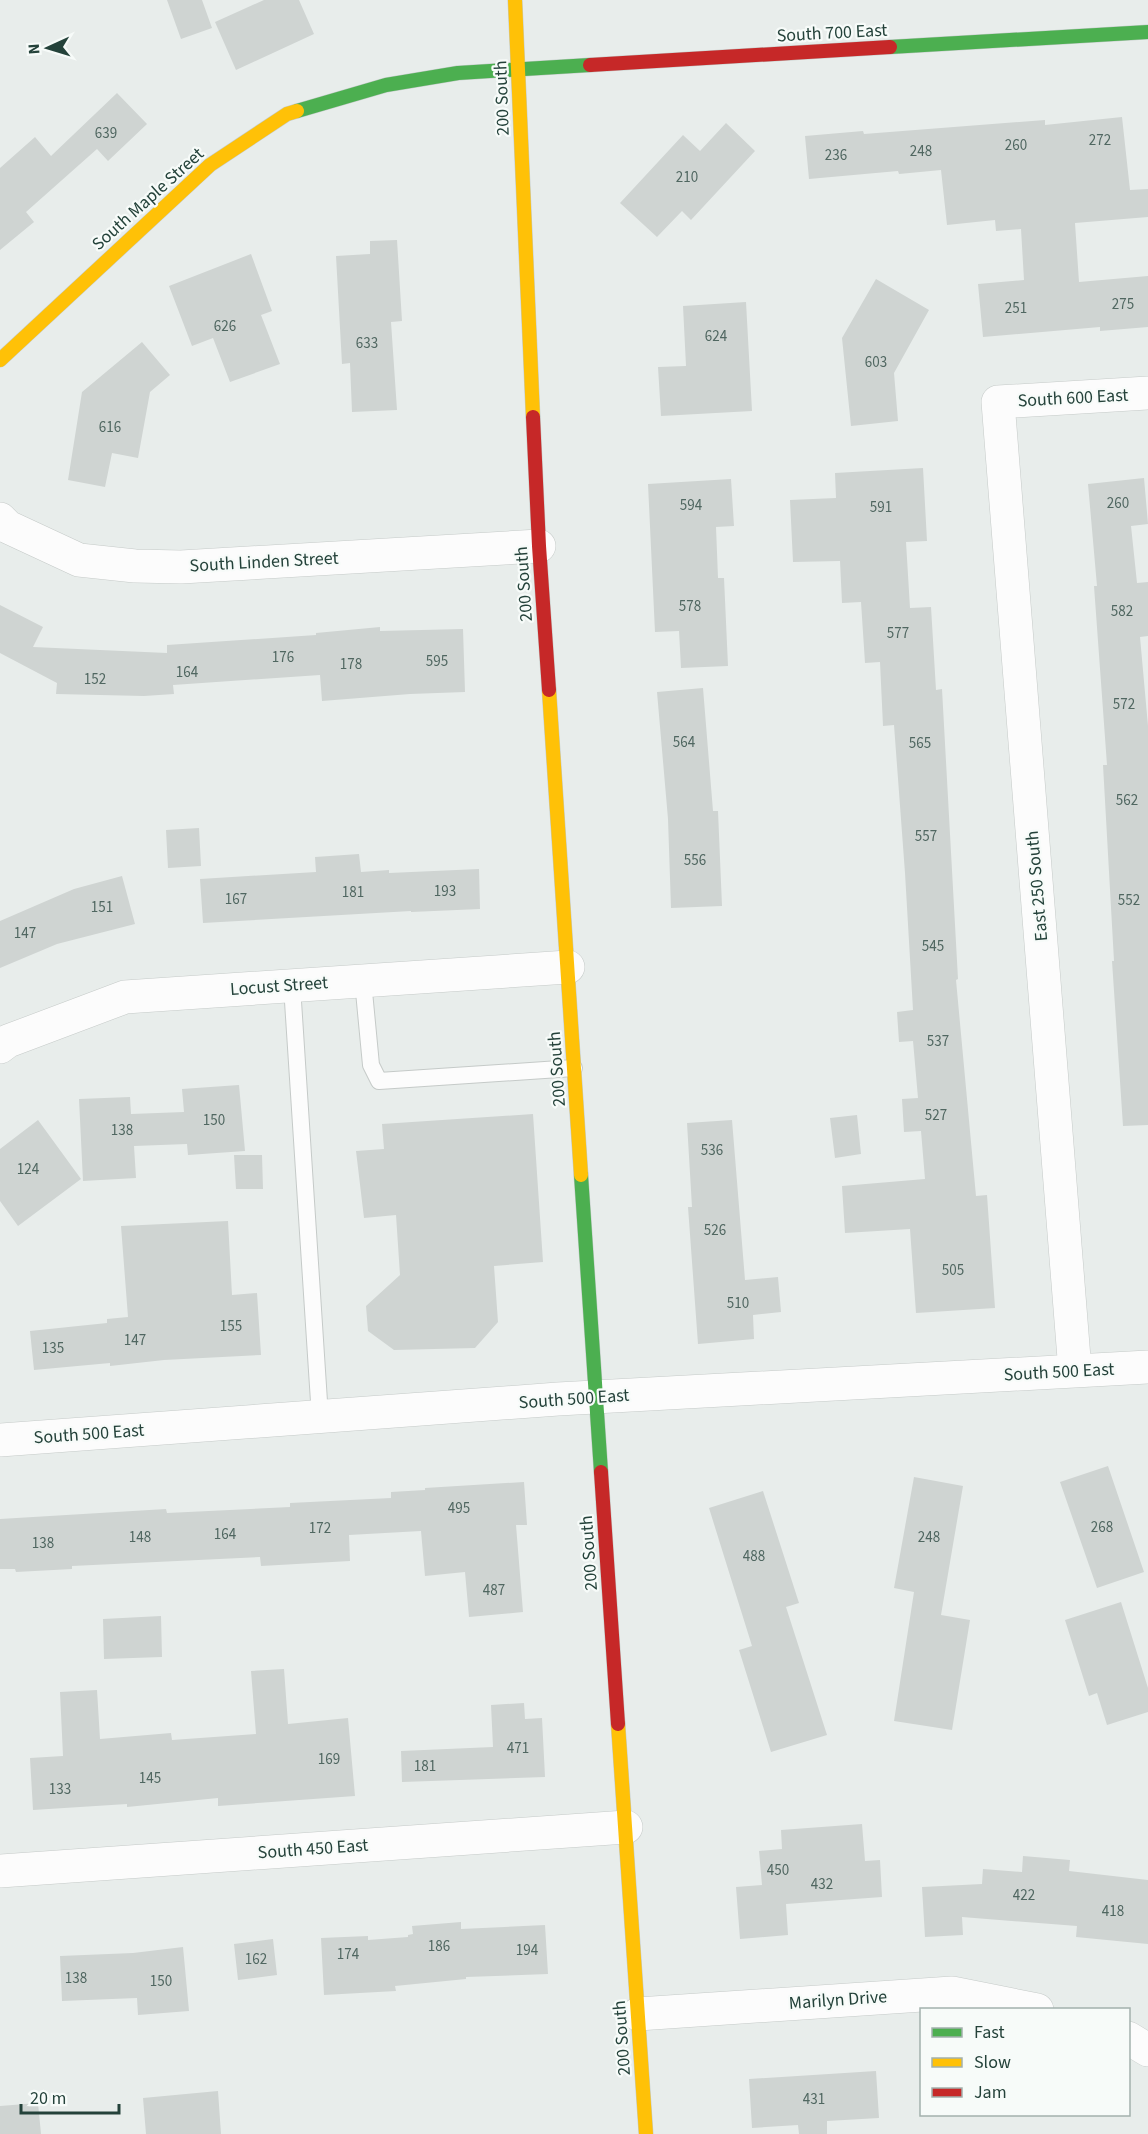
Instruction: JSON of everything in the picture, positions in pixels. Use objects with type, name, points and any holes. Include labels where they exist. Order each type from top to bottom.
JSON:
[{"type":"street","name":"200 South","points":[[515,0],[539,546],[646,2134]]},
{"type":"street","name":"South 700 East","points":[[518,69],[1148,32]]},
{"type":"street","name":"South Maple Street","points":[[0,360],[210,165],[287,114],[386,85],[458,73],[518,69]]},
{"type":"street","name":"South 600 East","points":[[998,402],[1148,393]]},
{"type":"street","name":"East 250 South","points":[[998,402],[1075,1371]]},
{"type":"street","name":"South Linden Street","points":[[0,519],[8,527],[79,560],[135,566],[181,567],[539,546]]},
{"type":"street","name":"Locust Street","points":[[0,1047],[8,1041],[124,997],[568,967]]},
{"type":"street","name":"South 500 East","points":[[0,1440],[597,1397],[1148,1367]]},
{"type":"street","name":"South 450 East","points":[[0,1871],[626,1827]]},
{"type":"street","name":"Marilyn Drive","points":[[638,2014],[952,1993],[1027,2008]]},
{"type":"street","points":[[1130,2039],[1148,2050]]},
{"type":"lane","points":[[363,981],[371,1065],[379,1081],[574,1068]]},
{"type":"lane","points":[[292,986],[320,1417]]},
{"type":"building","points":[[167,0],[202,0],[212,28],[181,39]]},
{"type":"building","points":[[264,0],[299,0],[314,34],[236,70],[215,22]]},
{"type":"building","points":[[117,93],[147,124],[108,161],[97,149],[26,212],[34,222],[0,250],[0,168],[35,137],[51,156]]},
{"type":"building","points":[[1122,117],[1130,190],[1148,189],[1148,217],[1075,223],[1079,282],[1148,276],[1148,327],[1100,331],[1100,327],[983,337],[978,284],[1024,280],[1021,229],[996,231],[995,220],[947,225],[941,170],[899,174],[898,171],[809,179],[805,136],[863,131],[864,134],[1045,120],[1045,125]]},
{"type":"building","points":[[726,123],[755,151],[691,220],[682,211],[657,237],[620,203],[683,135],[700,151]]},
{"type":"building","points":[[397,240],[402,321],[391,322],[397,410],[352,412],[350,363],[342,364],[336,256],[370,254],[370,241]]},
{"type":"building","points":[[251,254],[272,311],[261,315],[280,364],[230,382],[213,338],[192,346],[169,286]]},
{"type":"building","points":[[876,279],[929,310],[894,373],[898,421],[851,426],[842,338]]},
{"type":"building","points":[[746,302],[752,411],[661,416],[658,367],[686,366],[683,306]]},
{"type":"building","points":[[142,342],[170,375],[150,392],[138,458],[112,453],[105,487],[68,480],[82,392]]},
{"type":"building","points":[[923,468],[927,541],[906,542],[910,608],[931,607],[936,690],[942,689],[958,979],[956,980],[976,1196],[987,1195],[995,1308],[916,1313],[910,1229],[845,1233],[842,1186],[925,1179],[921,1131],[904,1132],[902,1099],[918,1098],[913,1041],[899,1042],[897,1012],[913,1010],[894,725],[883,726],[880,662],[865,663],[861,602],[842,603],[840,561],[793,562],[790,500],[836,498],[835,473]]},
{"type":"building","points":[[1144,478],[1148,524],[1131,526],[1137,583],[1148,582],[1148,636],[1140,637],[1148,726],[1148,1125],[1123,1126],[1112,961],[1114,961],[1103,765],[1107,765],[1094,586],[1097,586],[1088,484]]},
{"type":"building","points":[[731,479],[734,526],[716,527],[718,578],[724,578],[728,666],[681,668],[679,631],[655,632],[648,484]]},
{"type":"building","points":[[0,605],[43,627],[33,647],[167,653],[167,645],[316,635],[316,633],[380,627],[380,631],[463,629],[465,692],[322,701],[320,675],[173,685],[174,694],[144,696],[56,694],[57,683],[0,653]]},
{"type":"building","points":[[703,688],[713,811],[718,811],[722,906],[671,908],[668,819],[657,692]]},
{"type":"building","points":[[199,828],[201,866],[168,868],[166,830]]},
{"type":"building","points":[[359,854],[361,872],[479,869],[480,909],[203,923],[200,879],[316,872],[315,857]]},
{"type":"building","points":[[122,876],[135,924],[57,944],[0,968],[0,921],[74,889]]},
{"type":"building","points":[[239,1085],[245,1151],[188,1155],[187,1144],[134,1146],[136,1178],[83,1181],[79,1099],[130,1097],[131,1114],[184,1112],[182,1089]]},
{"type":"building","points":[[533,1114],[543,1262],[494,1266],[498,1322],[475,1348],[394,1350],[368,1331],[366,1306],[400,1275],[396,1215],[364,1218],[356,1151],[384,1149],[382,1124]]},
{"type":"building","points":[[857,1115],[861,1154],[835,1158],[830,1118]]},
{"type":"building","points":[[38,1120],[81,1179],[18,1226],[0,1201],[0,1149]]},
{"type":"building","points":[[732,1120],[745,1280],[778,1277],[781,1312],[753,1315],[754,1339],[698,1344],[688,1207],[692,1207],[687,1123]]},
{"type":"building","points":[[234,1155],[262,1155],[263,1189],[236,1189]]},
{"type":"building","points":[[228,1221],[232,1295],[257,1293],[261,1355],[164,1360],[110,1366],[110,1363],[34,1370],[30,1331],[107,1323],[107,1319],[128,1317],[121,1226]]},
{"type":"building","points":[[1108,1466],[1144,1572],[1097,1588],[1060,1482]]},
{"type":"building","points":[[914,1477],[963,1486],[941,1615],[970,1620],[952,1730],[894,1721],[914,1592],[894,1588]]},
{"type":"building","points":[[524,1482],[527,1525],[516,1525],[523,1612],[469,1617],[465,1572],[425,1576],[421,1531],[349,1535],[350,1561],[261,1566],[260,1557],[72,1566],[72,1569],[16,1572],[15,1569],[0,1569],[0,1519],[166,1509],[167,1513],[290,1507],[290,1503],[391,1498],[391,1492],[425,1490],[425,1488]]},
{"type":"building","points":[[763,1491],[799,1603],[786,1607],[827,1735],[771,1752],[739,1650],[752,1646],[709,1508]]},
{"type":"building","points":[[1121,1602],[1148,1688],[1148,1712],[1107,1725],[1097,1693],[1089,1696],[1065,1620]]},
{"type":"building","points":[[161,1616],[162,1657],[104,1659],[103,1619]]},
{"type":"building","points":[[284,1669],[288,1724],[348,1718],[355,1796],[218,1806],[218,1798],[127,1807],[127,1804],[33,1810],[30,1758],[63,1756],[60,1692],[97,1690],[100,1739],[171,1733],[172,1740],[256,1734],[251,1671]]},
{"type":"building","points":[[524,1703],[525,1719],[542,1718],[545,1777],[402,1782],[401,1751],[493,1747],[491,1705]]},
{"type":"building","points":[[862,1824],[865,1861],[880,1860],[882,1897],[786,1904],[788,1935],[740,1939],[736,1887],[762,1885],[759,1851],[782,1849],[781,1830]]},
{"type":"building","points":[[1023,1856],[1070,1860],[1069,1871],[1148,1880],[1148,1944],[1076,1937],[1077,1926],[962,1917],[963,1935],[925,1937],[922,1887],[982,1884],[983,1869],[1022,1872]]},
{"type":"building","points":[[461,1922],[461,1929],[545,1925],[548,1974],[466,1977],[466,1979],[395,1986],[396,1991],[324,1995],[321,1938],[368,1936],[368,1940],[408,1937],[413,1934],[412,1926]]},
{"type":"building","points":[[273,1939],[277,1975],[238,1980],[234,1944]]},
{"type":"building","points":[[183,1947],[189,2011],[138,2015],[137,1998],[62,2001],[60,1956],[133,1953]]},
{"type":"building","points":[[876,2071],[879,2118],[827,2121],[827,2134],[799,2134],[798,2125],[752,2128],[749,2079]]},
{"type":"building","points":[[218,2091],[221,2134],[146,2134],[143,2098]]},
{"type":"building","points":[[38,2103],[41,2134],[0,2134],[0,2106]]},
{"type":"traffic: fast","points":[[890,47],[1148,32]]},
{"type":"traffic: fast","points":[[297,111],[386,85],[458,73],[590,65]]},
{"type":"traffic: fast","points":[[581,1175],[601,1472]]},
{"type":"traffic: slow","points":[[515,0],[533,417]]},
{"type":"traffic: slow","points":[[0,360],[210,165],[287,114],[297,111]]},
{"type":"traffic: slow","points":[[549,690],[581,1175]]},
{"type":"traffic: slow","points":[[618,1724],[646,2134]]},
{"type":"traffic: jam","points":[[590,65],[890,47]]},
{"type":"traffic: jam","points":[[533,417],[549,690]]},
{"type":"traffic: jam","points":[[601,1472],[618,1724]]}]
